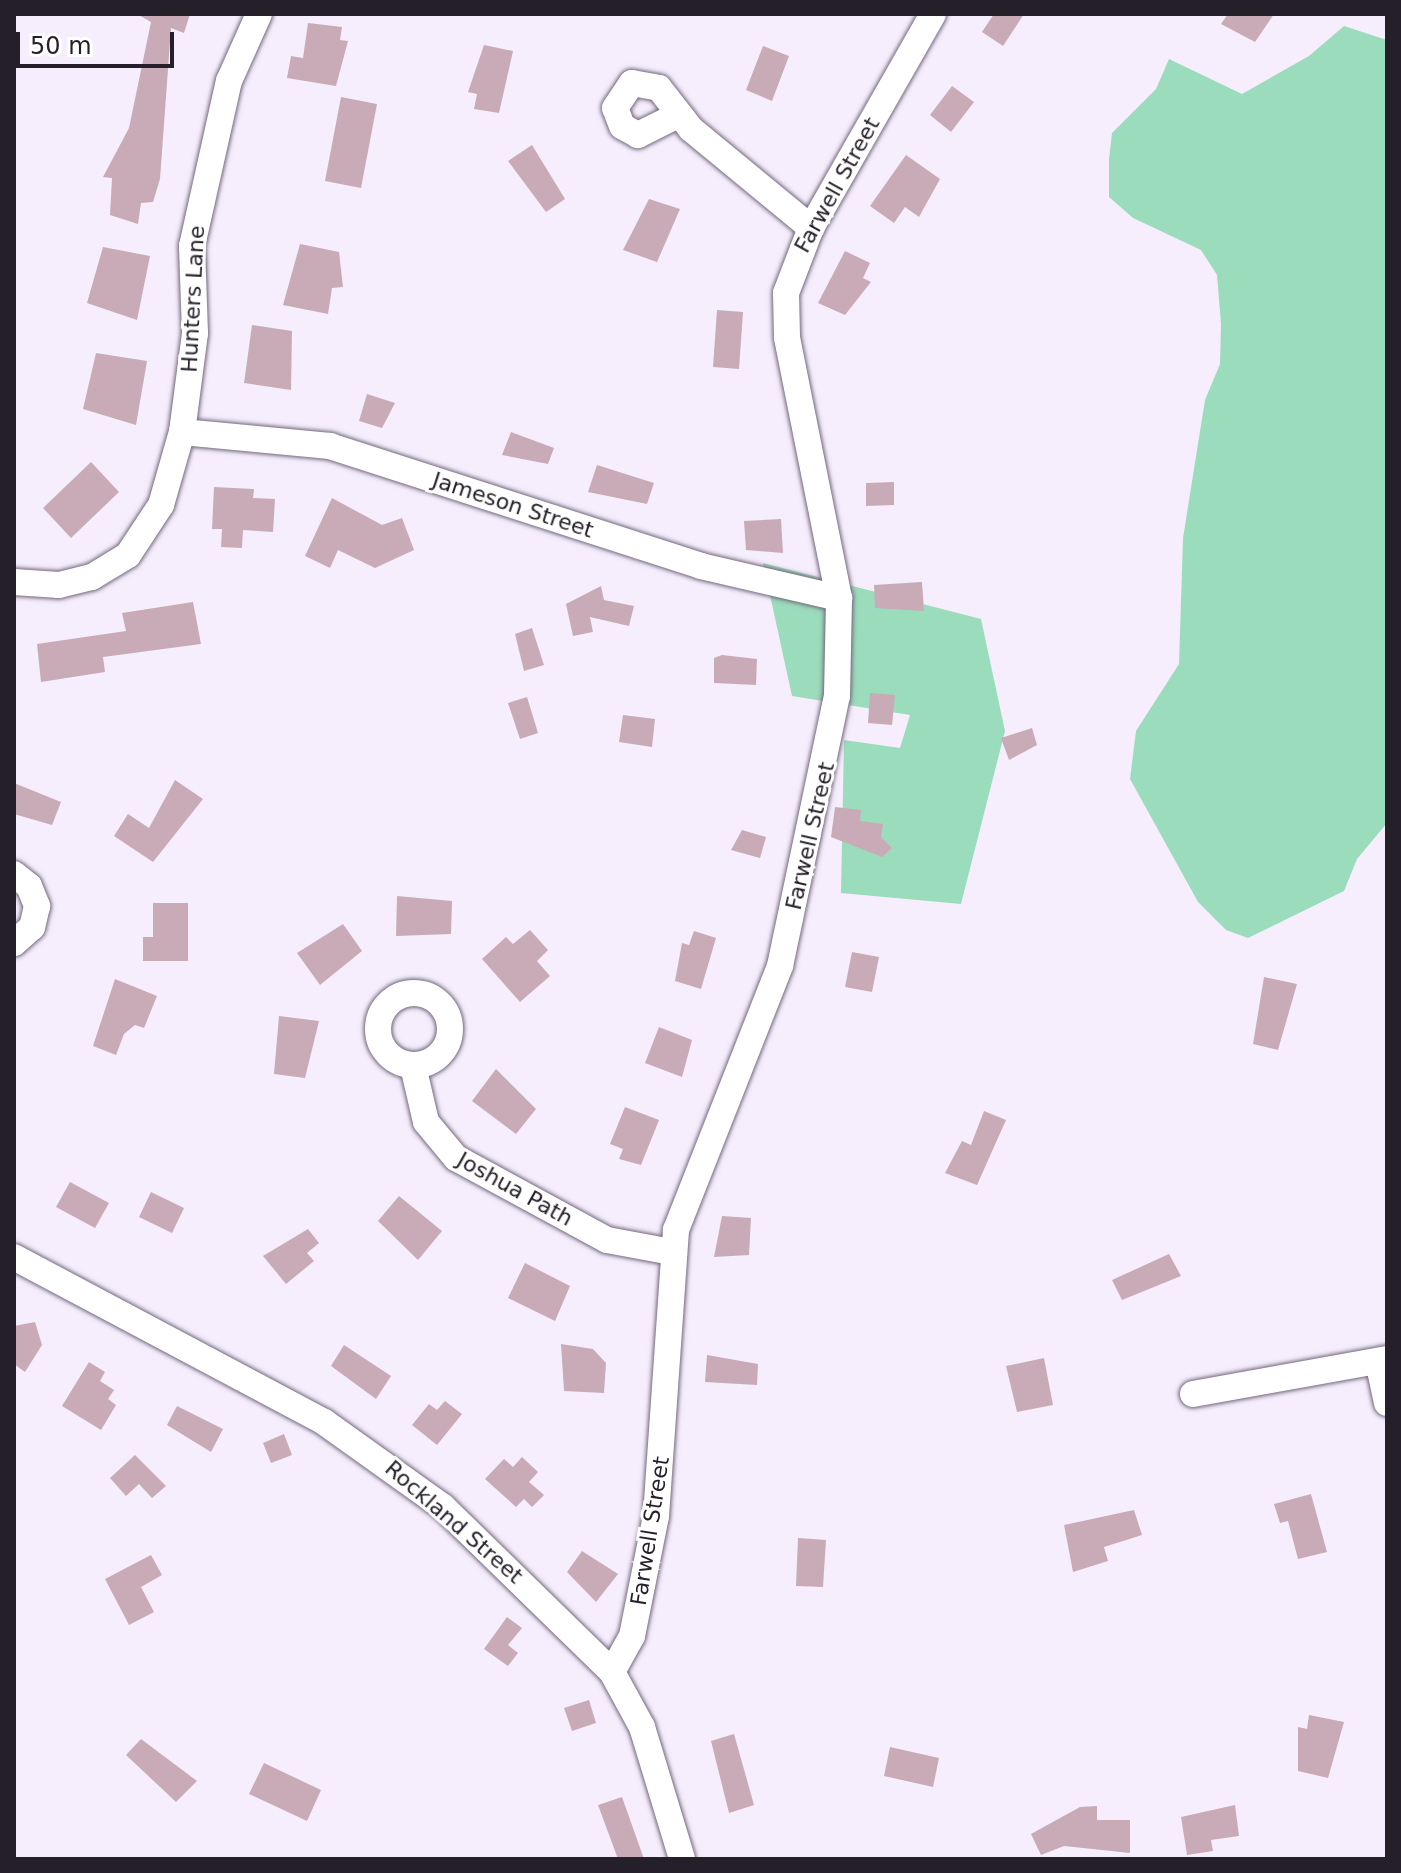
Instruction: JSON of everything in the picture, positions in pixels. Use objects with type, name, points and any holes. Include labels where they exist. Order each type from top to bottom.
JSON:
[{"type":"street","name":"Hunters Lane","points":[[14,582],[59,585],[92,577],[128,555],[161,505],[182,432],[195,333],[192,246],[229,81],[259,14]]},
{"type":"street","name":"Farwell Street","points":[[612,1672],[632,1636],[656,1516],[672,1252],[691,1177],[758,1027],[785,944],[832,736],[839,598],[784,315],[791,271],[811,228],[933,14]]},
{"type":"street","points":[[678,115],[646,135],[622,126],[617,97],[632,83],[650,83],[678,115],[811,228]]},
{"type":"street","name":"Jameson Street","points":[[182,432],[330,446],[701,566],[839,598]]},
{"type":"street","points":[[14,874],[29,886],[37,906],[32,927],[14,943]]},
{"type":"street","name":"Joshua Path","points":[[413,1066],[426,1122],[456,1158],[607,1240],[672,1252]]},
{"type":"street","name":"Rockland Street","points":[[14,1257],[282,1398],[393,1466],[574,1627],[612,1672],[642,1727],[682,1859]]},
{"type":"street","points":[[1193,1394],[1383,1360],[1387,1403]]},
{"type":"green space","points":[[1344,26],[1387,40],[1387,823],[1357,859],[1344,891],[1248,938],[1226,930],[1198,902],[1130,779],[1136,731],[1179,664],[1183,538],[1205,400],[1220,364],[1221,324],[1217,275],[1201,250],[1133,218],[1109,197],[1109,159],[1112,133],[1156,89],[1169,59],[1242,94],[1309,56]]},
{"type":"green space","points":[[763,563],[981,619],[1005,731],[961,904],[841,893],[844,740],[900,748],[910,715],[792,696]]},
{"type":"building","points":[[137,14],[190,14],[184,33],[171,28],[160,179],[153,202],[141,203],[138,224],[110,215],[112,178],[103,177],[129,128],[151,22]]},
{"type":"building","points":[[994,14],[1024,14],[1003,46],[982,32]]},
{"type":"building","points":[[1228,14],[1274,14],[1255,42],[1221,24]]},
{"type":"building","points":[[308,23],[342,27],[340,40],[348,41],[336,86],[287,78],[291,56],[303,58]]},
{"type":"building","points":[[484,45],[513,51],[499,113],[474,109],[477,94],[468,92]]},
{"type":"building","points":[[763,46],[789,56],[772,101],[746,90]]},
{"type":"building","points":[[952,86],[974,102],[951,132],[930,115]]},
{"type":"building","points":[[341,97],[377,104],[361,188],[325,181]]},
{"type":"building","points":[[532,145],[565,199],[546,212],[508,161]]},
{"type":"building","points":[[906,155],[940,179],[919,217],[905,207],[894,223],[870,206]]},
{"type":"building","points":[[649,199],[680,209],[657,262],[623,250]]},
{"type":"building","points":[[300,244],[339,252],[343,287],[332,288],[328,314],[283,305]]},
{"type":"building","points":[[103,247],[150,256],[137,320],[87,303]]},
{"type":"building","points":[[845,251],[870,263],[863,278],[871,282],[845,315],[818,303]]},
{"type":"building","points":[[717,310],[743,312],[739,369],[713,367]]},
{"type":"building","points":[[252,325],[292,331],[291,390],[244,383]]},
{"type":"building","points":[[96,353],[147,361],[136,425],[83,409]]},
{"type":"building","points":[[367,394],[395,403],[382,428],[359,421]]},
{"type":"building","points":[[511,432],[554,448],[548,464],[502,455]]},
{"type":"building","points":[[91,462],[119,492],[71,538],[43,508]]},
{"type":"building","points":[[597,465],[654,483],[647,504],[588,492]]},
{"type":"building","points":[[894,482],[894,505],[866,506],[866,483]]},
{"type":"building","points":[[214,487],[254,489],[253,498],[275,499],[273,532],[243,530],[242,548],[221,547],[222,529],[212,529]]},
{"type":"building","points":[[332,498],[382,525],[402,518],[414,550],[375,568],[338,550],[330,568],[305,556]]},
{"type":"building","points":[[781,519],[783,553],[746,550],[744,521]]},
{"type":"building","points":[[922,582],[924,611],[875,608],[874,585]]},
{"type":"building","points":[[601,586],[604,600],[634,606],[629,626],[590,617],[593,632],[573,636],[566,604]]},
{"type":"building","points":[[193,602],[201,644],[103,657],[105,672],[41,682],[37,644],[126,631],[122,613]]},
{"type":"building","points":[[532,628],[544,665],[524,671],[515,634]]},
{"type":"building","points":[[722,655],[757,659],[756,685],[714,683],[714,658]]},
{"type":"building","points":[[870,693],[895,695],[892,725],[868,723]]},
{"type":"building","points":[[527,697],[538,733],[520,739],[508,703]]},
{"type":"building","points":[[623,715],[655,719],[652,747],[619,742]]},
{"type":"building","points":[[1032,728],[1037,745],[1009,760],[1001,738]]},
{"type":"building","points":[[175,780],[203,799],[153,862],[114,836],[128,814],[149,828]]},
{"type":"building","points":[[14,783],[61,802],[52,825],[14,814]]},
{"type":"building","points":[[835,807],[861,810],[860,821],[883,824],[881,837],[892,848],[882,857],[831,837]]},
{"type":"building","points":[[742,830],[766,837],[760,858],[731,850]]},
{"type":"building","points":[[397,896],[452,901],[451,934],[396,936]]},
{"type":"building","points":[[153,903],[188,903],[188,961],[143,961],[143,937],[153,937]]},
{"type":"building","points":[[343,924],[362,951],[320,985],[297,953]]},
{"type":"building","points":[[530,930],[548,950],[537,961],[550,976],[520,1002],[482,959],[506,937],[513,944]]},
{"type":"building","points":[[694,931],[716,938],[701,989],[675,981],[682,943],[689,945]]},
{"type":"building","points":[[852,952],[879,957],[872,992],[845,987]]},
{"type":"building","points":[[1264,977],[1297,984],[1278,1050],[1253,1044]]},
{"type":"building","points":[[115,979],[157,996],[144,1028],[135,1025],[124,1034],[116,1055],[93,1046]]},
{"type":"building","points":[[279,1016],[319,1021],[305,1078],[274,1074]]},
{"type":"building","points":[[659,1027],[692,1040],[682,1077],[645,1063]]},
{"type":"building","points":[[496,1069],[536,1109],[516,1134],[472,1101]]},
{"type":"building","points":[[625,1107],[659,1120],[641,1165],[619,1159],[623,1149],[610,1144]]},
{"type":"building","points":[[984,1111],[1006,1120],[977,1185],[945,1173],[962,1141],[971,1145]]},
{"type":"building","points":[[70,1182],[109,1203],[95,1228],[56,1207]]},
{"type":"building","points":[[151,1192],[184,1208],[172,1233],[139,1217]]},
{"type":"building","points":[[399,1196],[442,1231],[418,1260],[378,1221]]},
{"type":"building","points":[[722,1216],[751,1218],[749,1255],[714,1257]]},
{"type":"building","points":[[308,1229],[319,1243],[307,1253],[314,1261],[286,1284],[263,1256]]},
{"type":"building","points":[[1169,1254],[1181,1276],[1122,1300],[1112,1280]]},
{"type":"building","points":[[525,1263],[570,1286],[555,1321],[508,1298]]},
{"type":"building","points":[[35,1322],[42,1345],[25,1372],[14,1364],[14,1326]]},
{"type":"building","points":[[561,1344],[593,1349],[606,1363],[604,1393],[564,1391]]},
{"type":"building","points":[[344,1345],[391,1376],[376,1399],[331,1366]]},
{"type":"building","points":[[707,1355],[758,1364],[757,1385],[705,1382]]},
{"type":"building","points":[[1044,1358],[1053,1405],[1017,1412],[1006,1366]]},
{"type":"building","points":[[89,1362],[105,1372],[100,1381],[114,1390],[108,1399],[116,1405],[101,1430],[62,1406]]},
{"type":"building","points":[[445,1401],[462,1414],[437,1445],[412,1425],[429,1404],[437,1410]]},
{"type":"building","points":[[177,1406],[223,1429],[211,1452],[167,1425]]},
{"type":"building","points":[[284,1434],[292,1455],[271,1463],[263,1443]]},
{"type":"building","points":[[135,1455],[166,1486],[152,1498],[139,1484],[126,1496],[110,1478]]},
{"type":"building","points":[[522,1457],[538,1472],[529,1482],[544,1495],[532,1507],[524,1499],[516,1507],[485,1479],[504,1459],[513,1467]]},
{"type":"building","points":[[1311,1494],[1327,1552],[1298,1559],[1288,1521],[1280,1523],[1274,1504]]},
{"type":"building","points":[[1134,1510],[1142,1535],[1104,1547],[1108,1561],[1073,1572],[1064,1525]]},
{"type":"building","points":[[798,1538],[826,1540],[823,1587],[796,1586]]},
{"type":"building","points":[[582,1551],[618,1574],[596,1602],[567,1572]]},
{"type":"building","points":[[151,1555],[162,1575],[141,1587],[154,1612],[129,1625],[105,1579]]},
{"type":"building","points":[[507,1617],[522,1628],[508,1645],[518,1653],[508,1666],[484,1649]]},
{"type":"building","points":[[589,1700],[596,1723],[572,1731],[564,1708]]},
{"type":"building","points":[[1309,1715],[1344,1722],[1328,1778],[1298,1771],[1298,1727],[1307,1729]]},
{"type":"building","points":[[734,1734],[754,1805],[729,1813],[711,1741]]},
{"type":"building","points":[[141,1739],[197,1781],[176,1802],[126,1755]]},
{"type":"building","points":[[890,1747],[939,1758],[933,1787],[884,1776]]},
{"type":"building","points":[[264,1763],[321,1790],[307,1821],[249,1794]]},
{"type":"building","points":[[622,1797],[644,1859],[618,1859],[598,1805]]},
{"type":"building","points":[[1235,1805],[1239,1836],[1211,1840],[1213,1851],[1187,1855],[1181,1817]]},
{"type":"building","points":[[1097,1806],[1097,1820],[1130,1820],[1130,1853],[1064,1846],[1041,1855],[1031,1834],[1080,1807]]}]
